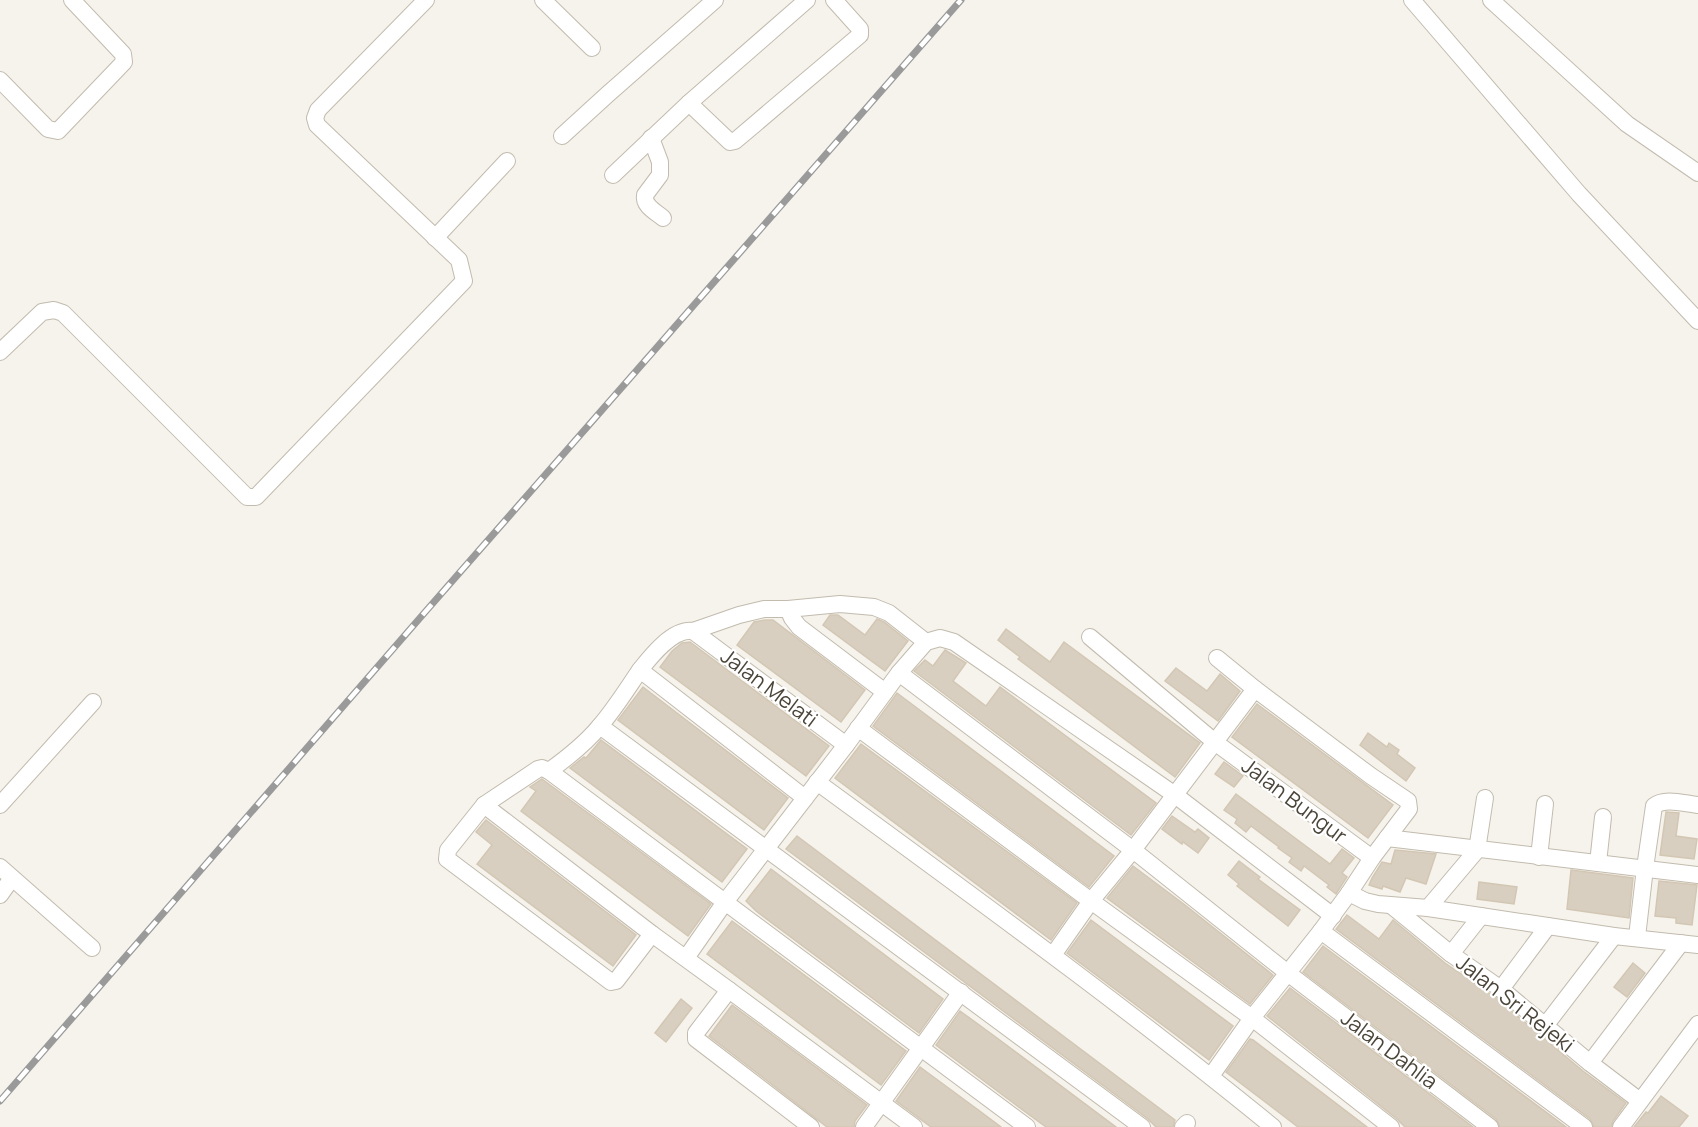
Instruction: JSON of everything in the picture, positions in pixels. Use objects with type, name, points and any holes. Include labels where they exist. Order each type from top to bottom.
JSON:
[{"type":"street","points":[[0,80],[48,129],[58,131],[124,62],[123,54],[72,0]]},
{"type":"street","points":[[0,352],[42,312],[54,310],[63,314],[247,496],[256,496],[464,281],[459,260],[317,125],[315,118],[318,110],[426,0]]},
{"type":"street","points":[[543,0],[592,48]]},
{"type":"street","points":[[562,136],[715,0]]},
{"type":"street","points":[[613,175],[689,103],[807,0]]},
{"type":"street","points":[[689,103],[730,142],[735,141],[860,35],[860,29],[834,0]]},
{"type":"street","points":[[1412,0],[1579,194],[1698,321]]},
{"type":"street","points":[[1491,0],[1627,124],[1698,173]]},
{"type":"street","points":[[651,138],[660,162],[660,175],[645,195],[644,200],[663,218]]},
{"type":"street","points":[[435,237],[507,161]]},
{"type":"street","points":[[549,771],[569,757],[600,726],[658,648],[680,633],[693,632],[739,615],[764,609],[840,604],[873,607],[889,613],[926,642]]},
{"type":"street","points":[[789,609],[799,627],[885,692]]},
{"type":"street","name":"Jalan Melati","points":[[693,632],[846,745]]},
{"type":"street","points":[[687,958],[724,902],[818,782],[899,673],[926,642],[940,638],[954,642],[1175,795],[1332,916]]},
{"type":"street","name":"Jalan Bungur","points":[[1090,638],[1215,743],[1372,858]]},
{"type":"street","points":[[1211,1076],[1252,1018],[1321,931],[1409,809],[1408,801],[1371,776],[1217,658]]},
{"type":"street","points":[[640,670],[805,798]]},
{"type":"street","name":"Jalan Dahlia","points":[[899,673],[1133,850],[1289,974],[1490,1127]]},
{"type":"street","points":[[1053,955],[1255,689]]},
{"type":"street","points":[[0,805],[93,702]]},
{"type":"street","points":[[600,726],[1142,1127]]},
{"type":"street","points":[[858,728],[1091,902],[1252,1018],[1391,1127]]},
{"type":"street","points":[[652,934],[616,981],[611,982],[447,859],[448,850],[484,805],[538,769],[549,771],[1028,1127]]},
{"type":"street","points":[[818,782],[1053,955],[1211,1076],[1273,1127]]},
{"type":"street","points":[[1428,908],[1477,850],[1485,798]]},
{"type":"street","points":[[1637,938],[1654,806],[1665,801],[1698,805]]},
{"type":"street","points":[[1539,857],[1545,804]]},
{"type":"street","points":[[484,805],[652,934],[914,1127]]},
{"type":"street","points":[[1598,863],[1603,817]]},
{"type":"street","points":[[1387,838],[1698,875]]},
{"type":"street","points":[[0,895],[6,873],[92,948]]},
{"type":"street","points":[[1349,893],[1365,901],[1392,906],[1428,908],[1614,936],[1698,945]]},
{"type":"street","name":"Jalan Sri Rejeki","points":[[1392,906],[1451,954],[1501,989],[1590,1063],[1641,1101]]},
{"type":"street","points":[[1451,954],[1480,916]]},
{"type":"street","points":[[1501,989],[1548,926]]},
{"type":"street","points":[[1321,931],[1584,1127]]},
{"type":"street","points":[[1545,1026],[1614,936]]},
{"type":"street","points":[[1590,1063],[1681,943]]},
{"type":"street","points":[[729,990],[696,1033],[696,1039],[811,1127]]},
{"type":"street","points":[[864,1127],[961,992]]},
{"type":"street","points":[[1621,1127],[1698,1024]]},
{"type":"building","points":[[830,615],[838,615],[865,635],[877,619],[908,641],[885,671],[823,625]]},
{"type":"building","points":[[773,620],[865,690],[841,722],[737,645],[754,622]]},
{"type":"building","points":[[1006,629],[1050,662],[1064,642],[1200,743],[1175,777],[1018,659],[1020,657],[998,640]]},
{"type":"building","points":[[690,642],[829,746],[806,776],[660,667],[672,651],[682,643]]},
{"type":"building","points":[[945,650],[966,663],[953,681],[986,706],[1000,687],[1156,803],[1131,835],[914,671],[925,660],[933,666]]},
{"type":"building","points":[[1176,668],[1207,691],[1220,674],[1240,691],[1218,721],[1165,681]]},
{"type":"building","points":[[643,687],[788,798],[764,830],[618,720]]},
{"type":"building","points":[[897,693],[1114,856],[1089,887],[873,726]]},
{"type":"building","points":[[1257,704],[1393,805],[1368,838],[1232,737]]},
{"type":"building","points":[[1368,733],[1387,747],[1389,743],[1399,750],[1397,754],[1415,768],[1406,781],[1360,745]]},
{"type":"building","points":[[601,740],[747,849],[722,882],[570,768],[584,757],[586,758]]},
{"type":"building","points":[[861,744],[1077,903],[1051,940],[835,778]]},
{"type":"building","points":[[1224,762],[1243,776],[1234,787],[1215,774]]},
{"type":"building","points":[[542,779],[711,904],[688,936],[521,811],[536,791],[530,787]]},
{"type":"building","points":[[1236,794],[1330,864],[1342,849],[1354,858],[1342,873],[1347,877],[1336,894],[1327,887],[1329,885],[1304,866],[1301,871],[1289,862],[1292,858],[1251,826],[1246,832],[1235,823],[1237,819],[1224,810]]},
{"type":"building","points":[[1666,812],[1679,813],[1676,836],[1697,839],[1694,859],[1660,855]]},
{"type":"building","points":[[1172,816],[1195,832],[1198,829],[1209,838],[1198,853],[1162,829]]},
{"type":"building","points":[[486,820],[636,935],[613,966],[477,864],[492,845],[476,832]]},
{"type":"building","points":[[797,836],[1175,1120],[1173,1127],[1156,1127],[786,849]]},
{"type":"building","points":[[1395,850],[1436,854],[1426,884],[1406,878],[1400,892],[1383,886],[1382,889],[1369,885],[1382,862],[1391,864]]},
{"type":"building","points":[[1239,861],[1260,877],[1258,879],[1300,910],[1288,926],[1237,886],[1239,884],[1228,875]]},
{"type":"building","points":[[1133,866],[1273,975],[1250,1004],[1107,898]]},
{"type":"building","points":[[771,869],[943,999],[919,1033],[756,911],[746,901]]},
{"type":"building","points":[[1571,870],[1633,878],[1629,918],[1567,909]]},
{"type":"building","points":[[1659,881],[1697,885],[1692,925],[1676,923],[1676,918],[1655,916]]},
{"type":"building","points":[[1479,882],[1517,887],[1514,904],[1477,899]]},
{"type":"building","points":[[1347,915],[1379,939],[1393,920],[1445,963],[1495,997],[1583,1071],[1626,1103],[1611,1127],[1594,1127],[1590,1119],[1336,929]]},
{"type":"building","points":[[1091,920],[1233,1026],[1209,1060],[1067,953]]},
{"type":"building","points":[[732,921],[906,1051],[881,1085],[707,954]]},
{"type":"building","points":[[1323,946],[1566,1127],[1500,1127],[1496,1119],[1303,972]]},
{"type":"building","points":[[1633,963],[1645,973],[1627,997],[1614,987]]},
{"type":"building","points":[[1290,988],[1473,1127],[1405,1127],[1267,1016]]},
{"type":"building","points":[[681,999],[692,1008],[666,1042],[655,1033]]},
{"type":"building","points":[[732,1005],[867,1105],[855,1121],[854,1127],[827,1127],[709,1036]]},
{"type":"building","points":[[960,1011],[1116,1127],[1046,1127],[1016,1105],[936,1045]]},
{"type":"building","points":[[1250,1039],[1367,1127],[1298,1127],[1226,1072]]},
{"type":"building","points":[[920,1067],[1001,1127],[931,1127],[896,1101]]},
{"type":"building","points":[[1661,1096],[1688,1116],[1679,1127],[1634,1127],[1646,1112],[1648,1113]]},
{"type":"railway","points":[[0,1101],[961,0]]}]
